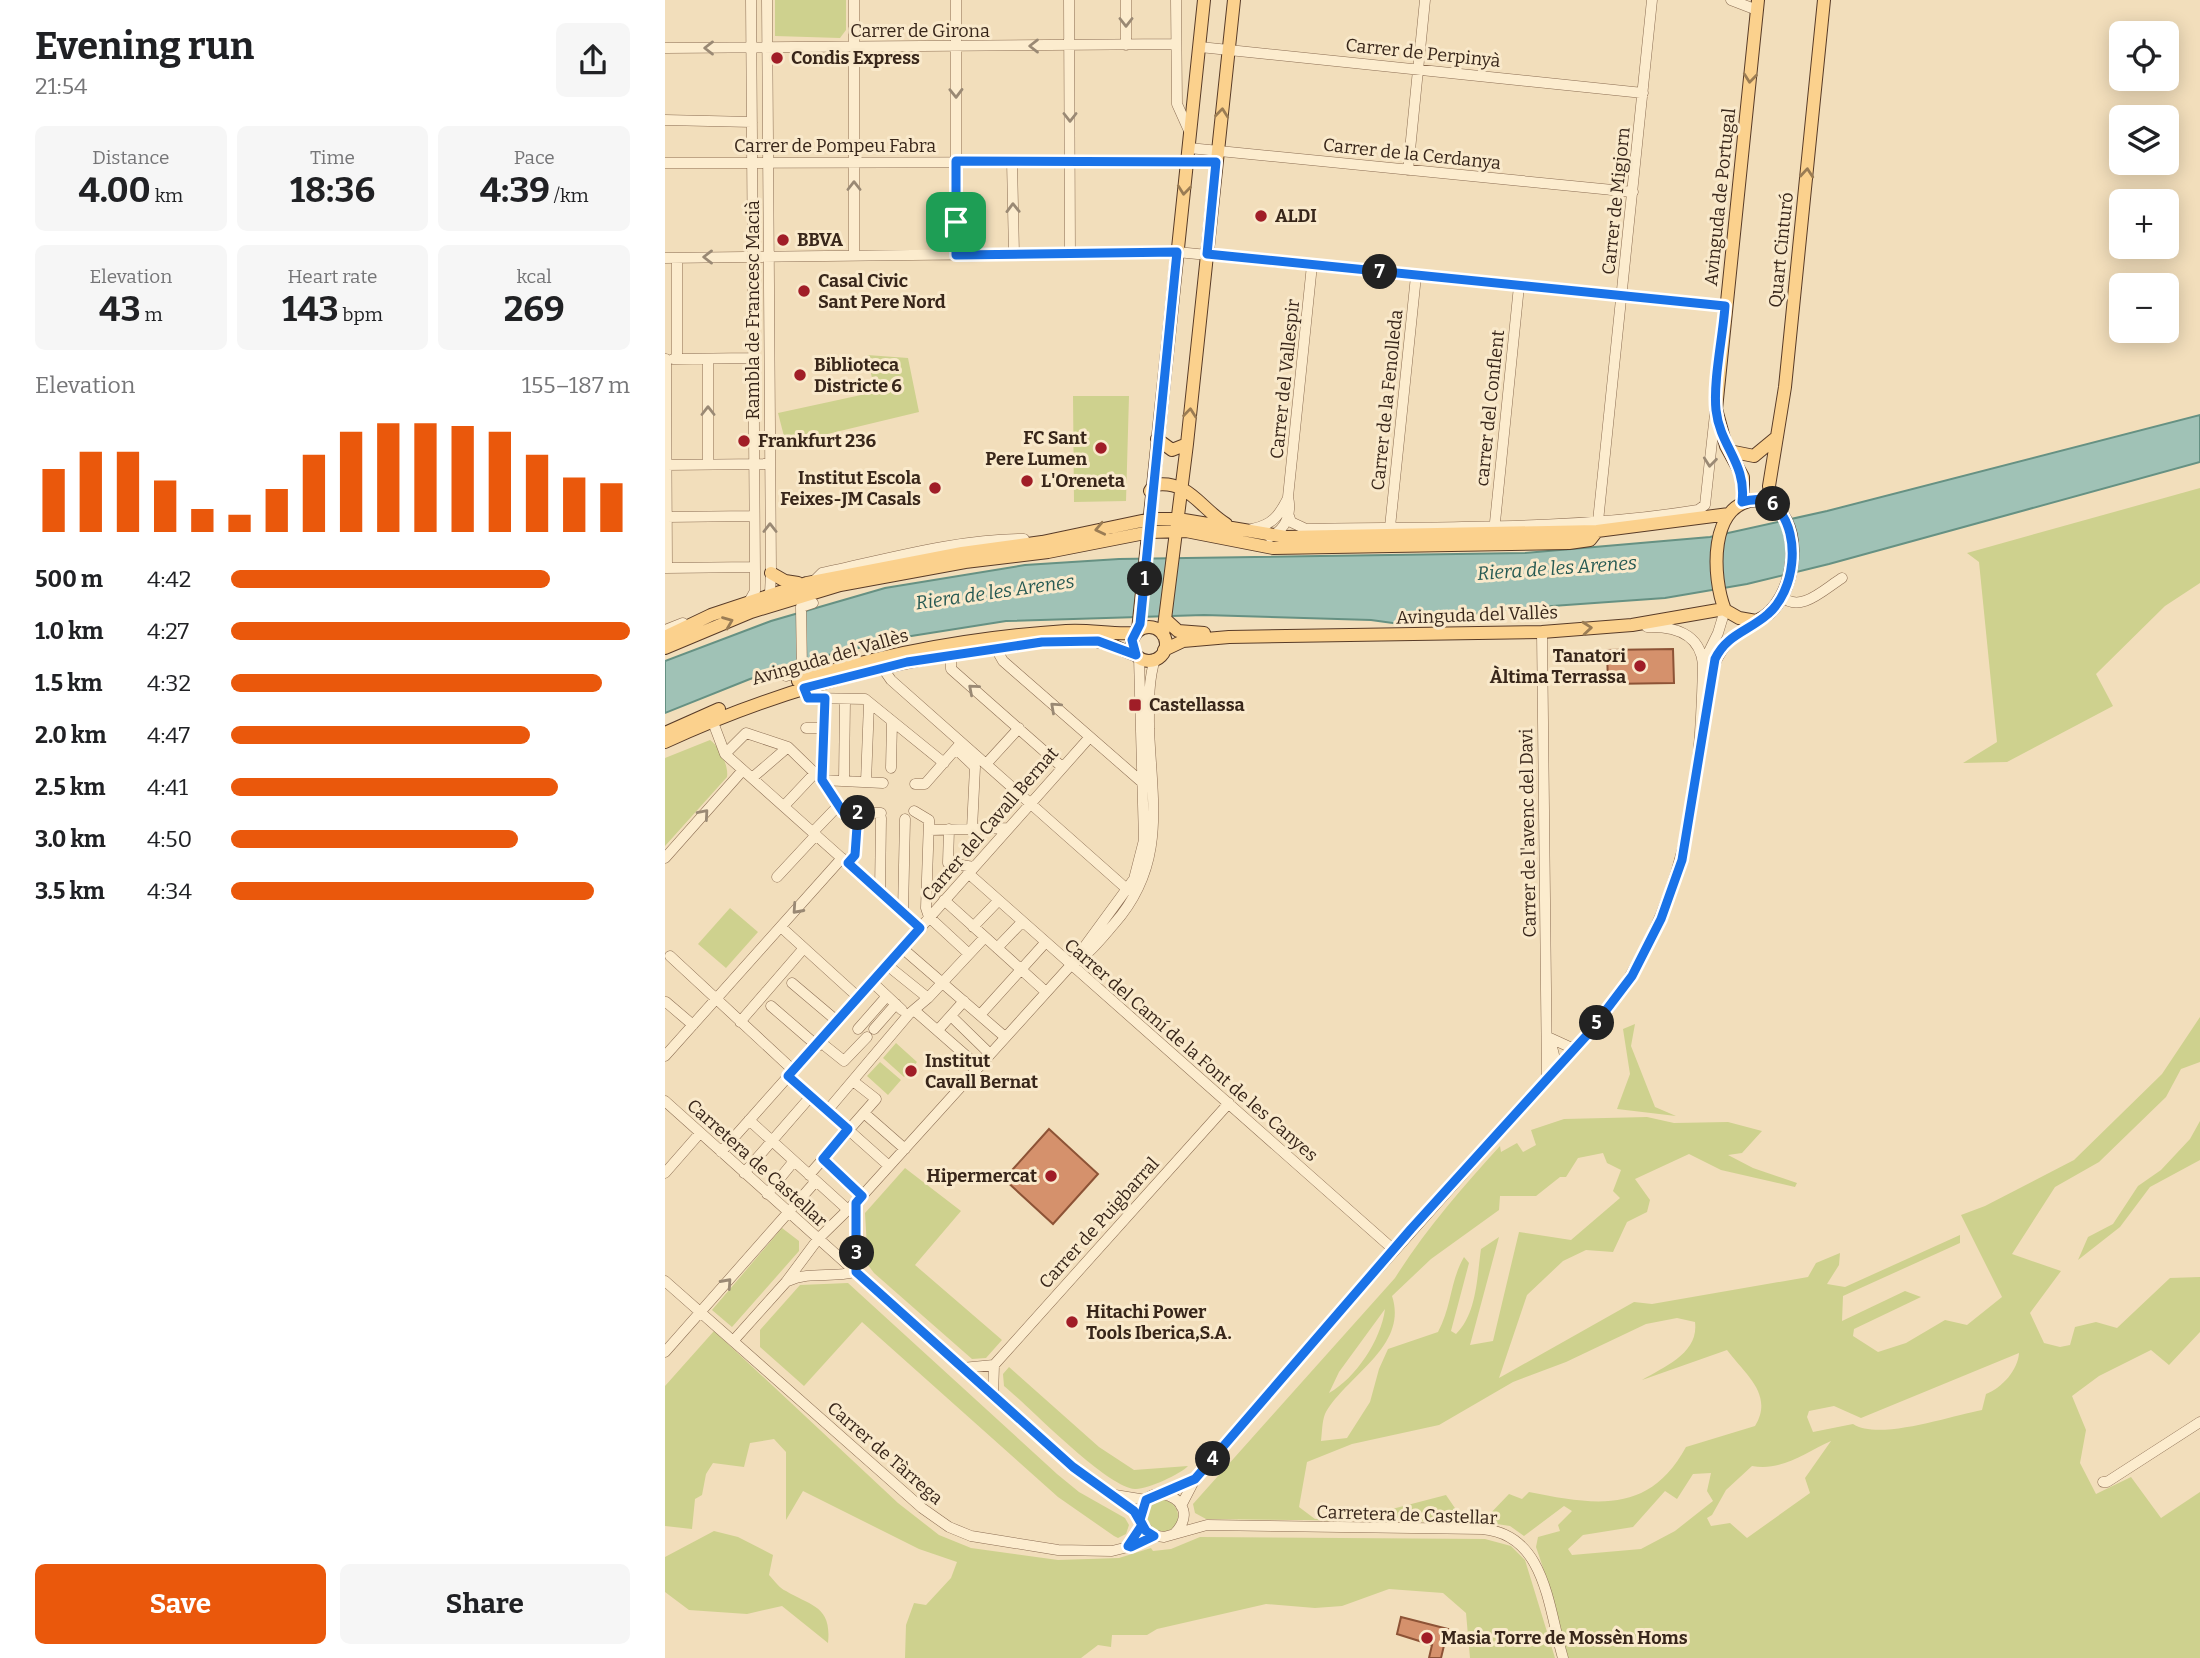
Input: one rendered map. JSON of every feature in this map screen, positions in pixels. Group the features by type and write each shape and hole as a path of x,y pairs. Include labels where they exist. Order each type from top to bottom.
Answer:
{"main road":[{"path":"1137,656 1132,646 1138,627 1148,550 1152,484 1204,0"},
{"path":"1161,645 1178,525 1186,489 1184,469 1234,0"},
{"name":"Quart Cinturó","path":"1772,503 1769,486 1777,437 1823,0"},
{"name":"Avinguda de Portugal","path":"1716,409 1753,4"},
{"path":"1716,409 1744,482 1742,502 1726,520 1715,570 1723,607 1739,618 1756,621 1772,611 1781,596 1791,565 1791,537 1785,520 1772,503 1758,500 1742,502"},
{"path":"1730,451 1754,456 1764,452 1777,437"},
{"path":"1157,439 1172,450 1187,444"},
{"path":"1152,484 1165,483 1186,489 1204,509 1236,533"},
{"path":"1124,524 1141,512 1152,484"},
{"path":"1178,525 1200,533 1272,533 1494,530 1726,520"},
{"path":"665,648 750,606 770,593 808,583 962,553 1042,542 1124,524 1178,525 1236,533 1273,548 1549,544 1590,540 1598,526"},
{"path":"665,637 711,615 870,579 1048,552 1112,539 1150,525"},
{"path":"1174,554 1183,542 1200,533"},
{"path":"1112,539 1132,542 1148,550"},
{"path":"771,573 785,581 808,583"},
{"name":"Avinguda del Vallès","path":"665,733 804,688 1001,647 1098,641 1137,656 1161,645 1229,637 1542,632 1632,625 1723,607"},
{"path":"1166,619 1178,631"},
{"name":"Avinguda del Vallès","path":"665,742 710,717 785,685 900,653 1037,633 1138,627 1150,627 1161,645"},
{"name":"Avinguda del Vallès","path":"1161,645 1178,631 1229,637"},
{"name":"Avinguda del Vallès","path":"885,670 1089,645 1098,641"}],"street":[{"name":"Rambla de Francesc Macià","path":"750,606 755,591 751,358 751,0"},
{"name":"Rambla de Francesc Macià","path":"767,0 770,593"},
{"path":"854,0 854,255"},
{"path":"955,0 956,255"},
{"path":"1069,0 1070,254"},
{"path":"1126,0 1126,45"},
{"path":"1176,0 1177,104 1189,147"},
{"path":"1408,170 1425,0"},
{"name":"Carrer de Migjorn","path":"1598,526 1652,0"},
{"path":"1731,0 1753,4"},
{"name":"Carrer de Girona","path":"665,48 1176,44"},
{"name":"Carrer de Perpinyà","path":"1199,47 1643,93"},
{"path":"665,120 752,122"},
{"name":"Carrer de la Cerdanya","path":"1189,147 1217,156 1408,170 1633,192"},
{"name":"Carrer de Pompeu Fabra","path":"665,163 1070,162 1189,147"},
{"path":"1012,162 1014,254"},
{"path":"665,258 1177,252 1725,306"},
{"path":"677,258 669,359 666,568 755,567"},
{"name":"Carrer del Vallespir","path":"1289,516 1288,497 1312,265"},
{"name":"Carrer de la Fenolleda","path":"1390,527 1416,276"},
{"name":"carrer del Conflent","path":"1494,530 1519,286"},
{"path":"669,359 751,358"},
{"path":"708,359 708,464"},
{"name":"Avinguda de Portugal","path":"1598,526 1698,510 1705,505 1716,409"},
{"path":"666,465 770,464"},
{"path":"1236,533 1267,526 1282,510 1288,497"},
{"path":"666,517 753,516"},
{"path":"1272,533 1289,516 1291,523 1305,529"},
{"path":"1272,533 1305,529 1390,527 1494,530"},
{"path":"1494,530 1500,540 1539,540 1549,544"},
{"path":"1445,545 1485,541 1494,530"},
{"path":"1781,596 1790,603 1799,604 1842,578"},
{"path":"786,676 802,671 801,607 813,603"},
{"path":"1698,757 1703,664 1718,633 1723,607"},
{"path":"665,630 711,615"},
{"path":"1141,1522 1154,1536 1174,1534 1182,1524 1182,1509 1195,1479 1394,1250 1603,1017 1632,976 1665,912 1686,841 1715,659 1727,640 1756,621"},
{"path":"1632,625 1669,627 1684,632 1696,645 1703,664"},
{"name":"Carrer de l'avenc del Davi","path":"1542,632 1547,1078"},
{"path":"1071,965 1084,958 1119,918 1147,870 1153,840 1149,693 1161,645"},
{"path":"999,654 1003,661 1143,784"},
{"path":"734,1340 786,1282 818,1239 890,1166 1071,965 1128,890 1143,853 1143,784 1137,656"},
{"path":"951,660 950,669 1061,766"},
{"path":"885,670 975,766 972,829"},
{"path":"804,688 808,698 865,699 944,763"},
{"path":"784,806 819,777 825,698"},
{"path":"844,781 845,699"},
{"path":"866,782 869,703"},
{"path":"710,717 725,754 784,806 791,817 815,834 920,928"},
{"path":"891,768 893,722"},
{"path":"806,728 824,728"},
{"path":"987,763 1019,728"},
{"path":"725,754 746,733 788,747 819,777 843,812 881,815 880,892"},
{"name":"Carrer del Cavall Bernat","path":"721,1152 1061,766 1089,738"},
{"path":"959,746 987,763 1128,890"},
{"path":"915,784 925,784 959,746"},
{"path":"752,778 788,747"},
{"path":"665,858 743,769"},
{"path":"819,777 883,783"},
{"path":"777,877 839,805"},
{"path":"914,811 929,820"},
{"path":"665,1056 781,927 845,861 855,855 858,812"},
{"path":"903,912 905,819"},
{"path":"929,820 930,830 1008,828"},
{"path":"929,820 926,908 929,917 969,954"},
{"name":"Carrer del Camí de la Font de les Canyes","path":"949,829 948,863 971,870 998,901 1394,1250"},
{"path":"944,900 1046,992"},
{"path":"973,927 998,901"},
{"path":"997,948 1022,922"},
{"path":"781,927 858,997"},
{"path":"827,1111 909,1014 943,983 985,937"},
{"path":"980,1015 1045,943"},
{"path":"740,1022 804,948"},
{"path":"902,948 1005,1037"},
{"path":"670,956 740,1022 811,1097 890,1166"},
{"path":"887,965 928,998"},
{"path":"792,982 837,1021"},
{"path":"771,1006 815,1044 824,1045 844,1061 899,1007 871,982"},
{"path":"858,1029 887,996"},
{"path":"666,1002 693,1025"},
{"path":"938,1030 964,1002"},
{"path":"915,1011 979,1068"},
{"path":"951,1016 991,1054"},
{"path":"1548,1035 1574,1049"},
{"name":"Carrer de l'avenc del Davi","path":"1548,1035 1557,1068"},
{"path":"665,1352 788,1214 823,1159 876,1099 853,1081"},
{"path":"744,1174 811,1097"},
{"name":"Carretera de Castellar","path":"665,1101 1073,1467 1134,1511 1141,1522"},
{"name":"Carrer de Puigbarral","path":"994,1365 1229,1103"},
{"path":"864,1113 905,1149"},
{"path":"749,1120 813,1178 855,1202"},
{"path":"665,1173 700,1133"},
{"path":"786,1282 810,1274 825,1278 856,1272 855,1202 823,1159"},
{"path":"767,1194 794,1161"},
{"path":"838,1220 844,1220 856,1233"},
{"path":"806,1257 806,1268 810,1274"},
{"name":"Carrer de Tàrrega","path":"665,1280 922,1508 949,1527 979,1538 1103,1552 1154,1536"},
{"path":"962,1368 994,1365 993,1395"},
{"path":"2103,1482 2107,1482 2200,1422"},
{"path":"1128,1546 1141,1522 1146,1500 1195,1479"},
{"path":"1163,1494 1176,1499 1182,1509"},
{"name":"Carretera de Castellar","path":"1113,1495 1146,1500"},
{"name":"Carretera de Castellar","path":"1182,1509 1207,1525"},
{"name":"Carretera de Castellar","path":"1174,1534 1207,1525 1482,1529 1505,1534 1523,1544 1535,1561 1563,1658"}],"green space":[{"path":"775,0 846,0 846,30 840,38 775,36"},
{"path":"867,355 908,358 919,412 786,444 778,413 875,392"},
{"name":"FC Sant Pere Lumen","path":"1073,396 1129,396 1126,501 1074,502"},
{"path":"2200,488 2200,583 2165,606 2096,674 2113,706 2007,762 1963,763 1997,742 1979,562 1967,553"},
{"path":"710,740 723,757 727,777 665,846 665,758"},
{"path":"730,908 758,932 726,968 698,944"},
{"path":"2200,1017 2200,1062 2181,1069 2166,1097 2099,1162 2055,1187 2012,1254 2061,1271 2030,1313 2044,1343 2060,1347 2070,1345 2075,1327 2096,1322 2117,1328 2170,1278 2200,1277 2200,1332 2169,1365 2151,1350 2099,1376 2072,1396 2086,1430 2080,1463 2096,1494 2131,1477 2161,1518 2200,1492 2200,1658 1567,1658 1552,1594 1536,1547 1538,1537 1560,1531 1558,1525 1572,1511 1564,1506 1524,1536 1510,1526 1484,1522 1206,1519 1195,1513 1193,1504 1395,1278 1431,1226 1500,1146 1501,1152 1517,1143 1523,1152 1536,1145 1531,1130 1564,1119 1647,1117 1674,1123 1728,1122 1762,1131 1742,1153 1728,1155 1753,1168 1797,1183 1795,1187 1721,1170 1689,1154 1635,1179 1650,1200 1647,1212 1627,1222 1613,1252 1586,1250 1563,1261 1527,1295 1499,1378 1634,1302 1652,1304 1808,1277 1816,1263 1840,1253 1839,1265 1827,1284 1845,1287 1960,1235 1960,1243 1843,1296 1842,1321 1905,1291 1921,1297 1854,1329 1853,1336 1878,1352 1906,1343 1945,1320 1967,1325 2002,1297 1961,1215 1985,1206 2074,1160 2162,1074","holes":["1603,1153 1607,1163 1621,1170 1613,1191 1620,1198 1571,1240 1519,1232 1493,1341 1470,1345 1499,1237 1481,1249 1472,1305 1463,1326 1456,1334 1451,1331 1469,1263 1464,1257 1438,1332 1388,1349 1370,1402 1347,1438 1321,1441 1325,1414 1334,1400 1372,1360 1391,1331 1395,1314 1392,1296 1431,1259 1499,1210 1500,1196 1536,1196 1560,1177 1566,1177 1578,1158","1385,1309 1383,1321 1366,1357 1349,1378 1329,1393 1339,1372","1677,1318 1695,1322 1695,1333 1692,1342 1679,1357 1642,1380 1727,1350 1749,1377 1759,1395 1760,1415 1755,1426 1686,1447 1671,1469 1655,1485 1637,1495 1618,1500 1576,1500 1529,1492 1522,1499 1509,1494 1485,1519 1459,1514 1446,1495 1369,1515 1315,1519 1299,1507 1307,1462 1352,1444 1439,1425 1513,1382 1566,1362 1646,1324","2019,1353 2016,1366 2008,1378 1986,1394 1982,1410 1897,1429 1865,1429 1853,1424 1813,1432 1807,1417 1809,1411 1834,1406 1861,1418","1831,1441 1805,1478 1810,1493 1747,1538 1730,1523 1711,1526 1707,1518 1712,1515 1726,1490 1752,1466 1773,1466 1793,1460","1711,1473 1707,1491 1713,1501 1675,1531 1641,1549 1572,1555 1568,1549 1583,1535 1633,1527 1665,1491 1677,1499 1693,1474"]},
{"path":"1635,1024 1631,1046 1655,1107 1676,1116 1617,1109 1630,1074 1623,1029"},
{"path":"896,1043 917,1062 904,1077 883,1058"},
{"path":"880,1062 901,1080 888,1095 867,1076"},
{"path":"2200,1121 2200,1160 2150,1187 2120,1227 2078,1260 2088,1237 2113,1224 2138,1186 2161,1170 2190,1139"},
{"path":"905,1168 961,1211 915,1265 1002,1340 986,1358 972,1359 868,1265 865,1213"},
{"path":"782,1228 799,1241 799,1251 732,1327 712,1310"},
{"path":"848,1283 1057,1474 1079,1492 1125,1518 1129,1525 1126,1534 1118,1538 1114,1536 1058,1497 862,1322 804,1386 760,1347 760,1330 800,1285"},
{"path":"714,1331 898,1503 939,1535 971,1548 1058,1560 1119,1558 1151,1548 1153,1551 1171,1549 1200,1537 1485,1539 1511,1546 1525,1560 1555,1658 1470,1658 1466,1613 1443,1593 1389,1589 1342,1606 1315,1608 1266,1604 1157,1629 1147,1635 1112,1635 1111,1647 1098,1645 1081,1658 905,1658 906,1625 914,1603 926,1605 951,1578 957,1562 919,1549 803,1491 786,1520 786,1452 774,1439 750,1443 744,1467 713,1463 706,1474 702,1495 695,1499 692,1529 665,1526 665,1386"},
{"path":"1009,1367 1099,1447 1134,1470 1188,1466 1147,1487 1135,1489 1122,1485 1068,1445 1004,1386 1003,1374"},
{"path":"1162,1500 1174,1504 1178,1516 1174,1528 1162,1532 1150,1528 1146,1516 1150,1504"},
{"path":"714,1531 738,1537 773,1555 769,1575 783,1590 811,1604 823,1614 827,1621 828,1643 782,1606 747,1614 689,1610 665,1592 665,1557"}],"water":[{"name":"Riera de les Arenes","path":"2200,415 2200,462 1747,584 1665,598 1510,609 1400,624 1371,620 1204,615 1006,621 905,637 820,657 750,679 665,713 665,661 771,621 885,588 1025,565 1119,559 1525,553 1710,537 1827,511"}],"building":[{"name":"Tanatori Àltima Terrassa","path":"1673,649 1674,683 1608,684 1607,650"},
{"name":"Hipermercat","path":"1049,1129 1098,1174 1053,1224 1004,1179"},
{"name":"Masia Torre de Mossèn Homs","path":"1401,1617 1448,1629 1441,1658 1429,1658 1432,1645 1397,1634"}],"place":[{"name":"Condis Express","path":"777,58"},
{"name":"ALDI","path":"1261,216"},
{"name":"BBVA","path":"783,240"},
{"name":"Casal Civic Sant Pere Nord","path":"804,291"},
{"name":"Biblioteca Districte 6","path":"800,375"},
{"name":"Frankfurt 236","path":"744,441"},
{"name":"FC Sant Pere Lumen","path":"1101,448"},
{"name":"L'Oreneta","path":"1027,481"},
{"name":"Institut Escola Feixes-JM Casals","path":"935,488"},
{"name":"Tanatori Àltima Terrassa","path":"1640,666"},
{"name":"Castellassa","path":"1135,705"},
{"name":"Institut Cavall Bernat","path":"911,1071"},
{"name":"Hipermercat","path":"1051,1176"},
{"name":"Hitachi Power Tools Iberica,S.A.","path":"1072,1322"},
{"name":"Masia Torre de Mossèn Homs","path":"1427,1638"}],"route":[{"path":"956,161 1216,162 1207,254 1725,306 1716,409 1726,446 1743,477 1742,502 1758,500 1772,503 1783,516 1791,537 1790,572 1776,605 1767,615 1727,640 1715,659 1682,860 1661,919 1632,976 1603,1017 1477,1154 1195,1479 1146,1500 1140,1511 1140,1520 1146,1531 1154,1536 1131,1547 1128,1546 1142,1525 1134,1511 1089,1480 1031,1431 856,1272 856,1203 862,1196 823,1159 848,1129 788,1076 920,928 848,863 855,855 858,812 843,812 822,780 825,698 808,698 804,688 861,671 907,662 1042,642 1098,641 1136,655 1132,640 1140,624 1177,252 956,255 956,222 956,161"}]}
